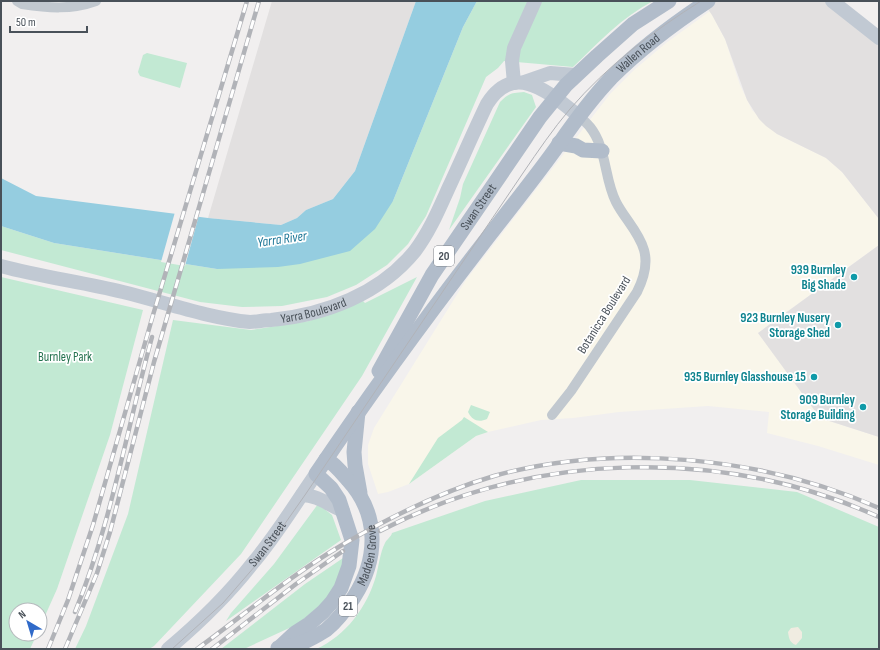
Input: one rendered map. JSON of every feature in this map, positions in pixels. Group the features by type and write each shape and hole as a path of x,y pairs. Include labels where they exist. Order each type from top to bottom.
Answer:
{"main road":[{"path":"535,1 514,48 512,61 519,83 529,83 539,87 579,116"},
{"name":"Wallen Road","path":"555,99 576,75 633,24 669,1"},
{"name":"Wallen Road","path":"579,116 611,79 639,52 668,28 708,1"},
{"path":"832,1 879,38"},
{"name":"Yarra Boulevard","path":"1,266 123,292 206,314 252,322 290,318 316,313 336,306 375,286 403,264 414,252 431,227 492,96 503,86 519,83 550,73 576,75"},
{"name":"Swan Street","path":"354,418 432,274 514,154 555,99"},
{"name":"Swan Street","path":"168,649 216,605 254,563 354,418 451,285 579,116"},
{"path":"559,143 576,146 583,150 602,151"},
{"path":"354,418 354,465 360,494"},
{"name":"Madden Grove","path":"278,648 298,644 326,629 338,618 359,589 370,561 372,543 370,516 360,494 341,472 326,459"},
{"name":"Madden Grove","path":"278,648 295,633 309,624 332,602 341,588 349,566 352,540 343,511 339,500 330,488 316,474"},
{"path":"302,495 318,498 343,511"}],"street":[{"path":"17,1 22,4 55,8 84,5 96,1"},
{"name":"Botanicca Boulevard","path":"552,415 571,391 636,292 641,282 644,270 645,251 639,238 611,193 602,151 597,138 590,127 579,116"}],"shaded area":[{"path":"272,1 416,1 355,171 333,199 306,210 297,218 281,225 208,218"},
{"path":"837,1 879,37 879,219 842,172 826,158 777,134 759,119 747,100 725,39 703,2"},
{"path":"710,11 725,39 740,85 752,110 777,134 826,158 842,172 879,219 879,245 758,333 826,420 879,437 879,465 818,446 767,433 769,412 708,406 619,412 573,418 541,420 488,432 476,436 409,484 378,494 368,464 368,445 374,428 466,280 610,94 634,70 666,43"},
{"path":"879,245 879,437 820,418 758,333"}],"green space":[{"path":"477,1 653,1 642,7 621,23 573,67 504,61 498,68 486,77 426,216 408,244 387,265 356,285 327,297 282,306 242,307 200,302 1,250 1,226 54,243 217,269 393,201 463,27"},
{"path":"147,53 187,63 180,88 140,76 138,72 143,55"},
{"path":"524,92 532,95 536,107 449,230 460,198 463,184 500,102 511,94"},
{"name":"Burnley Park","path":"1,277 143,310 110,435 57,589 48,609 48,602 8,602 8,642 33,642 30,649 1,649"},
{"path":"417,277 362,376 241,554 154,646 149,649 75,649 86,626 128,514 173,320 251,330 309,321 363,301 365,303"},
{"path":"471,405 490,412 487,419 478,421 471,417 468,412"},
{"path":"464,417 488,432 476,436 409,484 438,438"},
{"path":"581,480 690,480 797,492 879,527 879,649 316,649 337,636 346,628 361,609 372,588 383,547 392,533 485,501"},
{"path":"318,504 332,515 341,540 226,621 231,613 274,564"},
{"path":"346,556 333,594 298,624 244,649 221,649 305,584"}],"sand":[{"path":"798,627 802,632 802,638 796,645 790,640 788,632 791,628"}],"water":[{"name":"Yarra River","path":"416,1 477,1 463,27 393,201 375,229 350,251 300,264 278,267 217,269 54,243 1,226 1,178 36,196 208,218 281,225 297,218 306,210 333,199 355,171"}],"pier":[{"path":"175,212 199,215 185,266 161,262"}],"tram line":[{"path":"172,649 223,603 256,565 546,140 570,109 599,78 631,50 665,24 701,1"}],"railway":[{"path":"48,649 68,600 93,525 153,315 247,1"},
{"path":"65,649 97,573 110,532 154,362 259,1"},
{"path":"75,612 88,579 109,511 152,337"},
{"path":"197,649 305,569 342,545 378,525 435,497 474,482 541,466 589,459 639,458 689,460 739,466 787,477 834,491 879,508"},
{"path":"380,531 439,505 500,485 564,473 628,467 692,469 756,478 819,494 879,517"},
{"path":"212,649 296,584 343,551"}],"place":[{"name":"939 Burnley Big Shade","path":"854,277"},
{"name":"923 Burnley Nusery Storage Shed","path":"838,325"},
{"name":"935 Burnley Glasshouse 15","path":"814,377"},
{"name":"909 Burnley Storage Building","path":"863,407"}]}
